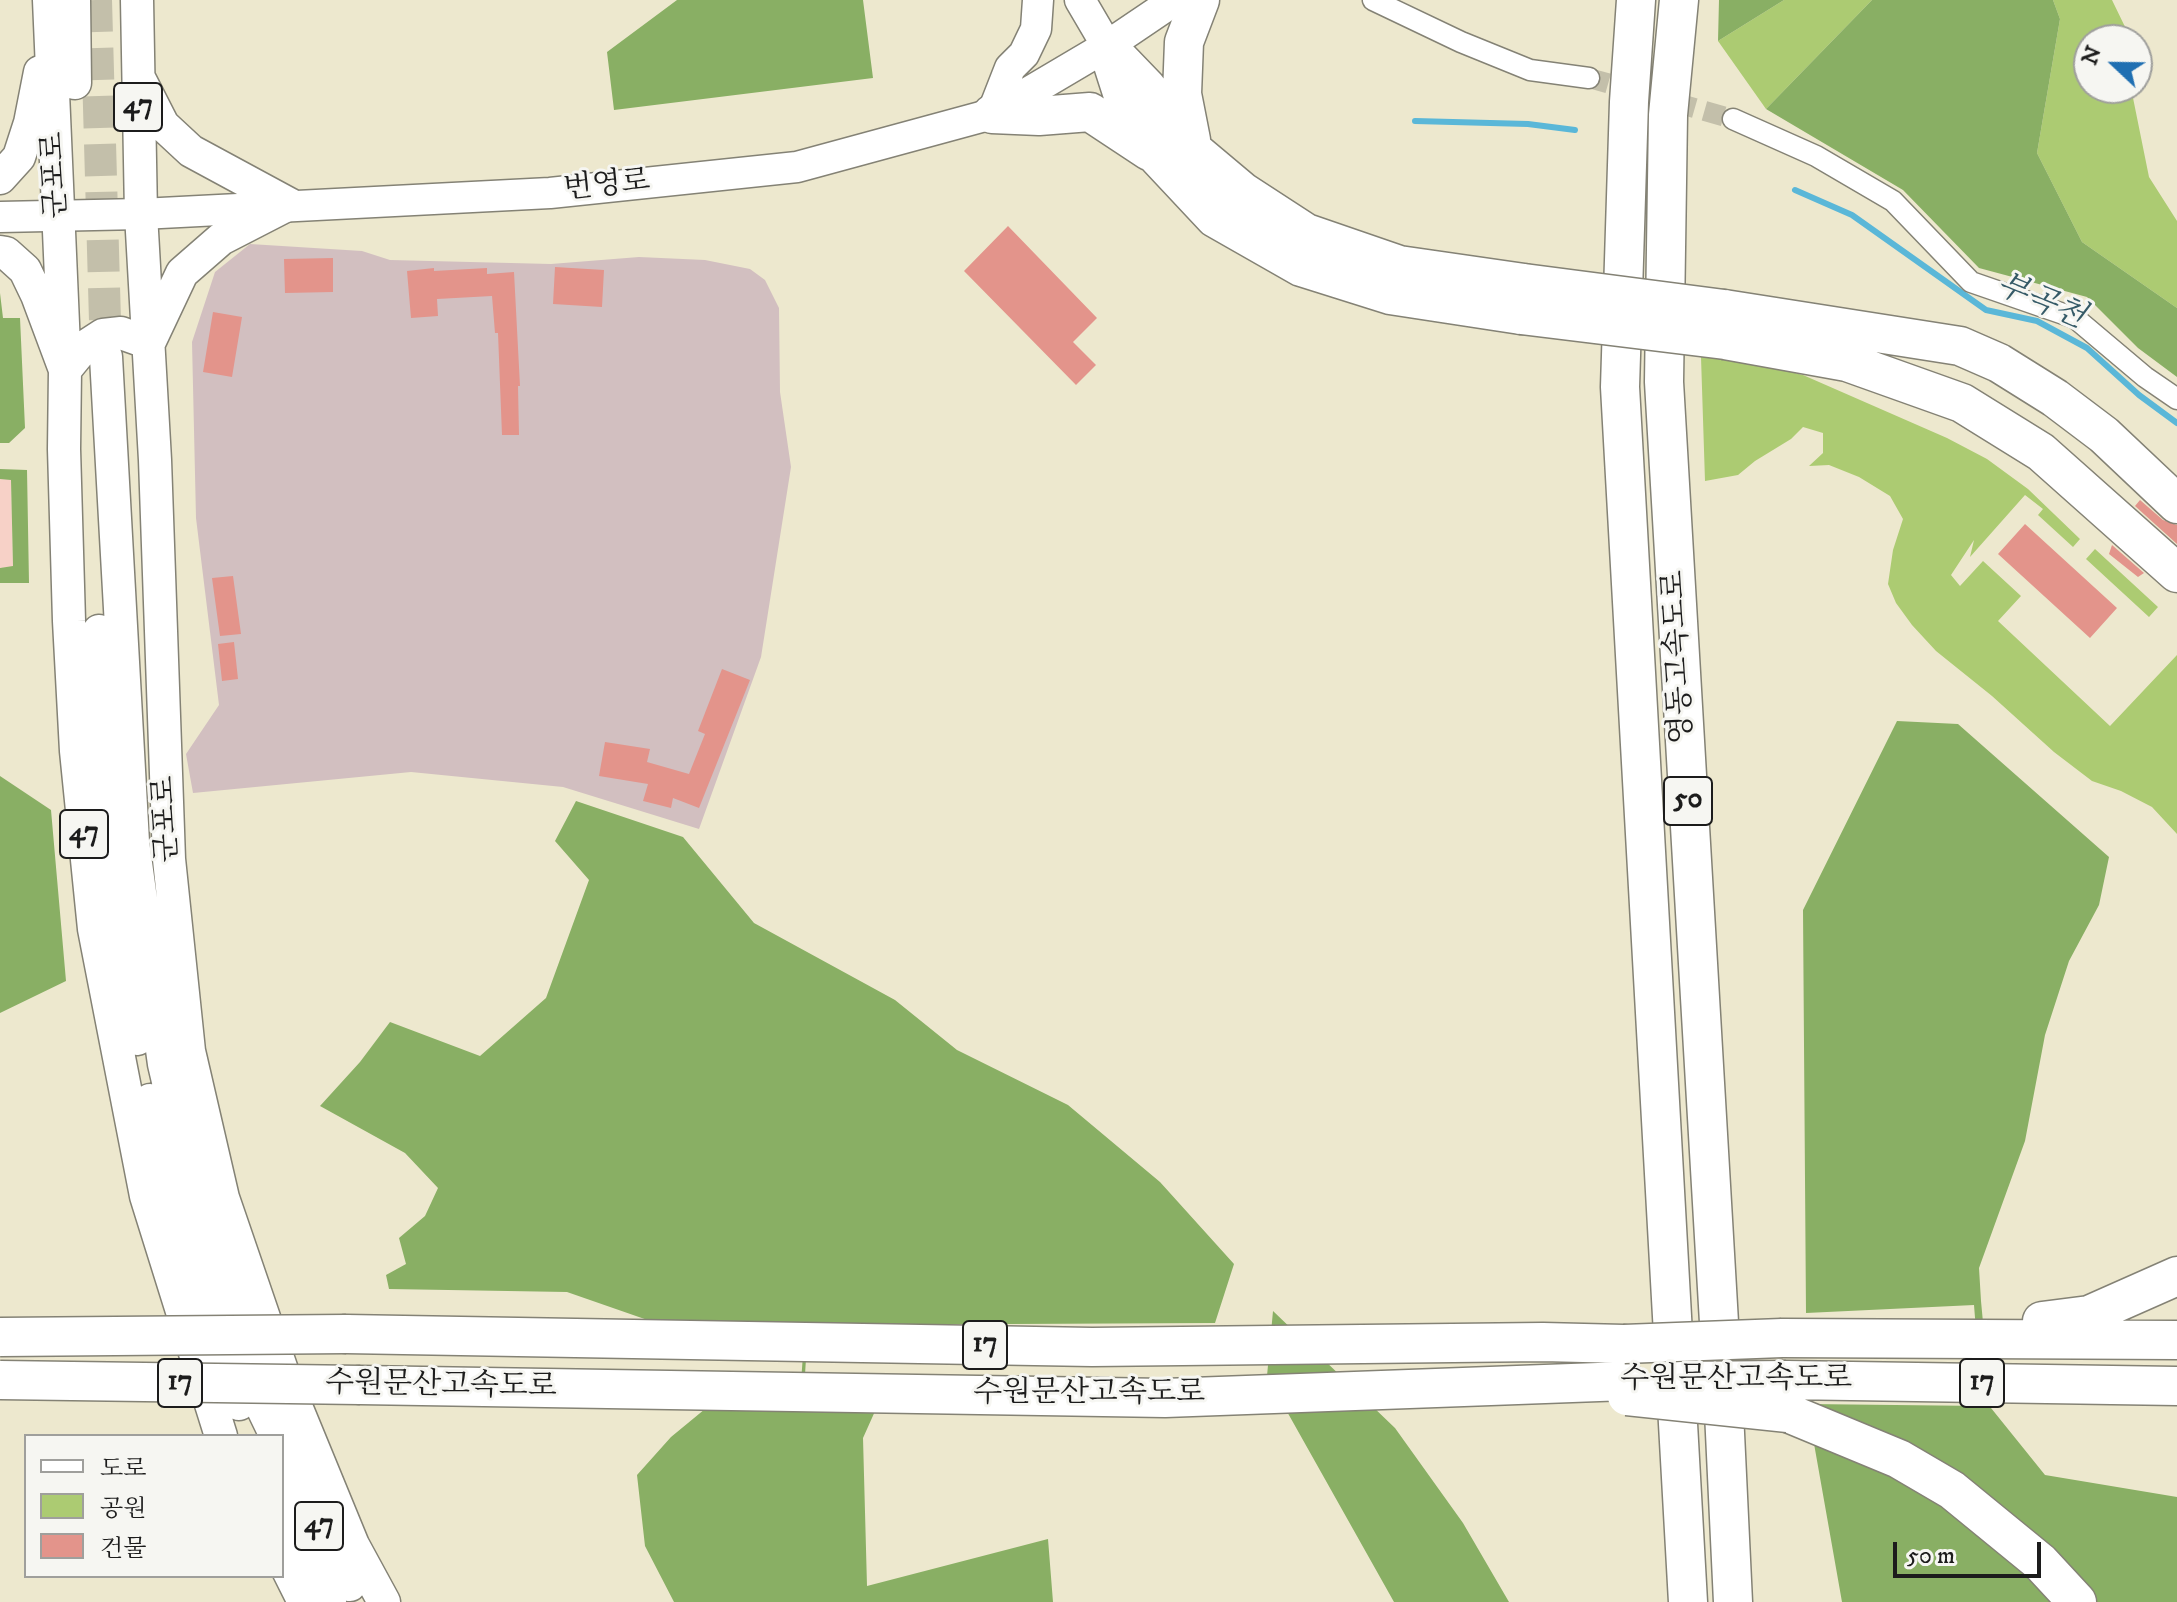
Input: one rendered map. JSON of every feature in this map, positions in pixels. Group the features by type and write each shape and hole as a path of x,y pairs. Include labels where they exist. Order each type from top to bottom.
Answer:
{"highway":[{"path":"1193,150 1182,94 1184,42 1200,0"},
{"name":"영동고속도로","path":"1636,0 1629,102 1620,387 1688,1602"},
{"name":"영동고속도로","path":"1679,0 1668,115 1664,382 1733,1602"},
{"path":"1107,46 1123,96 1156,155"},
{"path":"1107,46 1147,88 1193,150 1243,192 1306,233 1399,265 1523,299"},
{"path":"992,114 1039,116 1090,112 1156,155 1215,218 1301,267 1390,295 1523,299 1725,324 1960,346 1999,363 2055,398 2104,435 2177,504"},
{"path":"1725,324 1847,362 1962,403 2041,452 2177,573"},
{"path":"1917,1339 2089,1315 2177,1276"},
{"name":"수원문산고속도로","path":"0,1337 346,1334 1092,1347 1543,1342 1624,1344 1782,1338 2177,1340"},
{"name":"수원문산고속도로","path":"0,1380 1165,1398 1519,1383 1787,1396 2177,1386"},
{"path":"1723,1391 1752,1602"},
{"path":"1787,1396 1952,1490 2040,1562 2077,1602"}],"main road":[{"name":"47","path":"74,0 75,83"},
{"name":"군포로","path":"137,0 141,214 169,859 189,1051 223,1198 286,1382 353,1545 384,1602"},
{"name":"군포로","path":"49,15 60,216 86,362 133,842 164,1064 199,1214 262,1407 275,1434"},
{"path":"0,178 19,157 30,123 49,15"},
{"path":"137,74 163,125 191,151 289,204"},
{"path":"86,362 83,348 103,335 121,333 149,343 182,273 221,239 289,204"},
{"path":"0,252 6,253 25,270 37,295 86,362"},
{"name":"군포로","path":"86,362 64,449 76,751 94,929 146,1196 220,1434"},
{"name":"군포로","path":"86,362 111,871 134,1028 165,1169 207,1316 251,1434"},
{"name":"47","path":"284,1453 358,1602"},
{"name":"47","path":"284,1508 330,1602"},
{"name":"47","path":"284,1562 304,1602"}],"street":[{"path":"992,114 1010,68 1024,54 1036,29 1038,0"},
{"path":"1080,0 1107,46"},
{"name":"번영로","path":"0,217 141,214 550,193 797,167 992,114 1107,46 1175,0"},
{"path":"1373,0 1461,42 1530,70 1589,78"},
{"path":"1733,119 1816,156 1893,201 1971,282 2075,318 2145,377 2177,399"}],"shaded area":[{"path":"250,244 362,251 390,260 551,264 639,257 705,260 750,269 765,280 779,308 780,392 791,467 761,657 699,829 563,787 411,772 193,793 186,754 219,705 196,518 192,342 215,272"},
{"path":"0,479 11,479 13,567 0,568"}],"green space":[{"path":"677,0 863,0 873,78 614,110 607,52"},
{"path":"1719,0 1784,0 1718,41"},
{"path":"1784,0 1872,0 1766,109 1718,41"},
{"path":"1872,0 2053,0 2060,19 2037,153 2082,242 2177,308 2177,377 2138,348 2087,297 1979,268 1903,190 1766,109"},
{"path":"2053,0 2112,0 2124,24 2073,24 2073,104 2134,104 2149,177 2177,221 2177,308 2082,242 2037,153 2060,19"},
{"path":"0,293 3,318 20,318 25,428 9,443 0,443"},
{"path":"1701,357 1737,359 1803,375 1947,438 1987,459 2028,489 2080,539 2073,547 2038,515 2043,509 2025,495 1970,557 1974,540 1951,575 1960,586 1983,561 2021,596 1998,621 2110,726 2177,655 2177,834 2152,807 2092,781 2054,752 1936,651 1912,625 1896,603 1888,584 1893,550 1903,519 1890,496 1859,477 1829,465 1809,466 1823,453 1823,433 1803,427 1791,439 1738,475 1705,481"},
{"path":"0,469 27,470 29,583 0,583 0,568 13,566 11,480 0,479"},
{"path":"2095,549 2158,607 2149,617 2086,559"},
{"path":"1897,721 1958,724 2109,857 2099,905 2069,961 2045,1035 2025,1141 1979,1268 1981,1301 1991,1408 2045,1475 2177,1497 2177,1602 1842,1602 1807,1404 1982,1406 1974,1305 1806,1313 1803,910"},
{"path":"0,776 51,810 66,981 0,1013"},
{"path":"576,801 683,837 754,923 895,1000 957,1050 1068,1105 1160,1182 1234,1264 1215,1323 808,1325 803,1408 876,1409 863,1438 867,1586 1048,1539 1053,1602 674,1602 645,1546 637,1475 671,1437 705,1409 799,1410 805,1327 659,1324 567,1292 389,1289 386,1275 406,1264 399,1238 425,1216 438,1188 405,1153 320,1106 360,1062 390,1022 480,1056 546,998 589,880 555,841"},
{"path":"1273,1311 1395,1428 1463,1523 1509,1602 1394,1602 1267,1376"}],"building":[{"path":"1008,226 1097,318 1073,342 1096,365 1076,385 964,271"},
{"path":"333,258 333,292 285,293 284,259"},
{"path":"555,267 604,270 602,307 553,304"},
{"path":"434,268 434,271 487,268 487,274 514,272 520,386 519,435 502,435 498,333 495,333 492,296 437,299 438,316 411,318 407,271"},
{"path":"213,312 242,317 232,377 203,372"},
{"path":"2140,500 2163,520 2177,525 2177,544 2135,506"},
{"path":"2025,524 2117,608 2090,638 1998,554"},
{"path":"2112,545 2144,573 2138,577 2109,554"},
{"path":"233,576 241,634 220,636 212,578"},
{"path":"234,642 238,679 222,681 218,644"},
{"path":"722,669 750,680 699,808 673,798 671,808 643,801 648,784 599,776 605,742 650,749 647,762 689,774 705,734 698,731"}],"waterway":[{"name":"부곡천","path":"1415,121 1528,124 1575,130"},
{"name":"부곡천","path":"1795,190 1852,215 1986,310 2037,321 2087,348 2139,395 2177,423"}],"tunnel":[{"path":"96,0 106,357"},
{"path":"1589,78 1733,119"}]}
